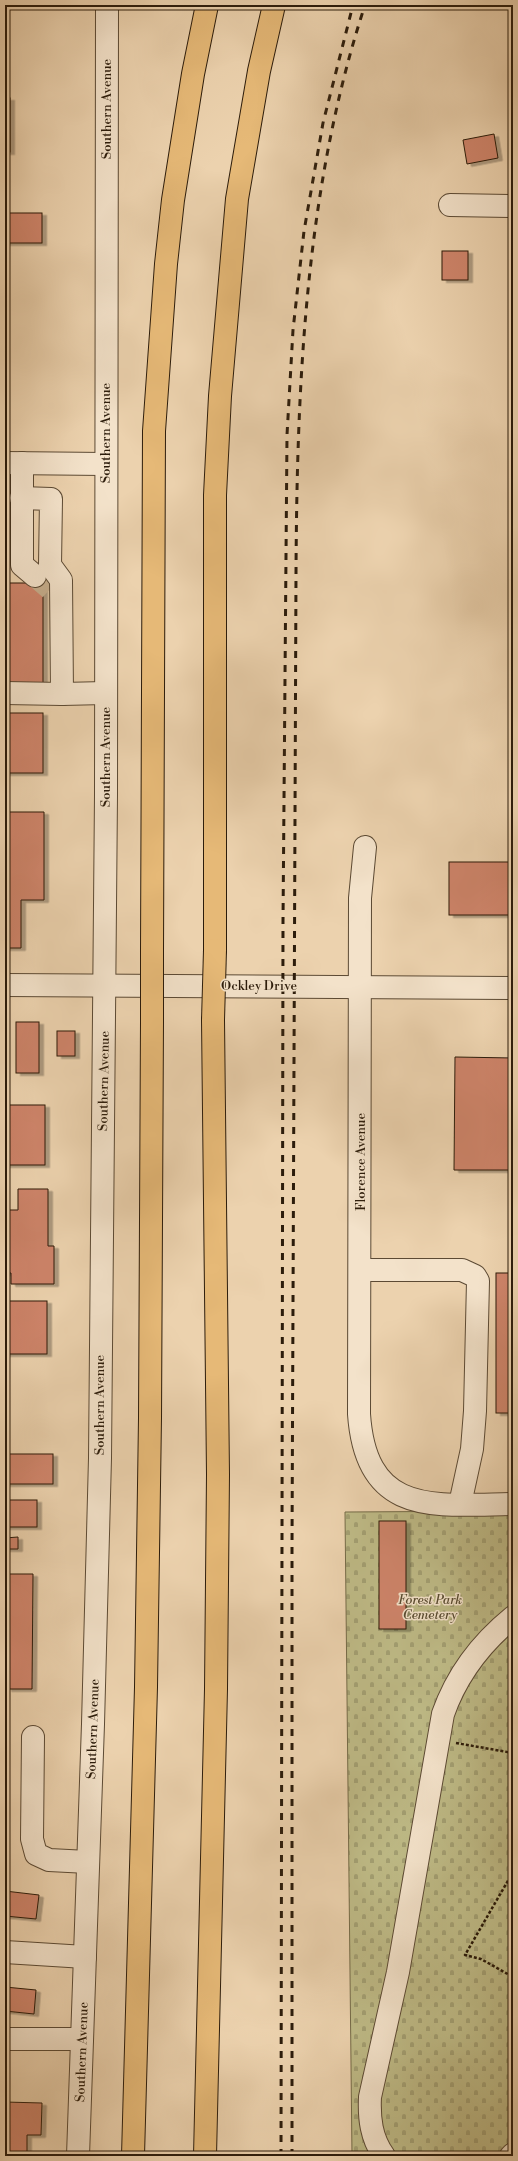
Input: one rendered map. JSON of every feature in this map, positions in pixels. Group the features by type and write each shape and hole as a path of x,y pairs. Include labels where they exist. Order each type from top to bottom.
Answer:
{"highway":[{"path":"133,2156 146,1680 150,1418 154,431 166,264 173,200 193,74 207,5"},
{"path":"205,2156 216,1696 218,1482 213,1020 215,950 215,496 220,396 238,199 259,71 274,5"}],"street":[{"name":"Southern Avenue","path":"78,2156 99,1481 105,986 107,5"},
{"path":"450,205 513,206"},
{"path":"62,694 44,579 21,498 14,463 106,464"},
{"path":"21,498 51,499 44,579"},
{"path":"5,693 105,693"},
{"name":"Florence Avenue","path":"365,847 361,892 360,1270 360,1429 365,1454 376,1474 394,1491 410,1499 429,1504 513,1504"},
{"name":"Ockley Drive","path":"5,986 513,988"},
{"path":"360,1270 462,1270 470,1272 478,1281 474,1426 472,1449 460,1504"},
{"path":"384,2156 373,2135 369,2112 370,2097 398,1972 438,1740 448,1700 472,1658 483,1644 513,1617"},
{"path":"33,1737 32,1839 36,1854 49,1860 88,1862"},
{"path":"5,1952 85,1957"},
{"path":"5,2039 82,2039"}],"path":[{"path":"438,1740 513,1753"},
{"path":"513,1872 465,1955 481,1959 513,1976"}],"green space":[{"name":"Forest Park Cemetery","path":"513,1511 513,2156 352,2156 345,1512"}],"building":[{"path":"5,98 10,98 10,152 5,152"},
{"path":"494,134 498,158 467,164 463,140"},
{"path":"5,213 42,213 42,243 5,243"},
{"path":"442,251 468,251 468,280 442,280"},
{"path":"5,583 43,583 43,685 5,685"},
{"path":"5,713 43,713 43,773 5,773"},
{"path":"5,812 44,812 44,900 21,900 21,948 5,948"},
{"path":"449,862 513,862 513,915 449,915"},
{"path":"16,1022 39,1022 39,1073 16,1073"},
{"path":"57,1031 75,1031 75,1056 57,1056"},
{"path":"455,1057 513,1058 513,1170 454,1170"},
{"path":"5,1105 45,1105 45,1165 5,1165"},
{"path":"18,1189 48,1189 48,1246 54,1246 54,1284 11,1284 11,1273 5,1273 5,1210 18,1210"},
{"path":"496,1273 513,1273 513,1413 496,1413"},
{"path":"5,1301 47,1301 47,1354 5,1354"},
{"path":"5,1454 53,1454 53,1484 5,1484"},
{"path":"5,1500 37,1500 37,1527 5,1527"},
{"path":"379,1521 406,1521 406,1629 379,1629"},
{"path":"18,1537 18,1549 5,1549 5,1538"},
{"path":"9,1574 33,1574 32,1689 7,1689"},
{"path":"5,1891 39,1895 36,1919 5,1916"},
{"path":"5,1987 36,1990 34,2014 5,2011"},
{"path":"5,2102 42,2103 41,2135 27,2135 27,2156 5,2156"}],"tunnel":[{"path":"35,576 50,589"}],"railway":[{"path":"281,2156 283,922 287,435 293,330 304,231 323,123 353,5"},
{"path":"292,2156 292,1547 296,573 299,430 302,358 308,286 317,215 329,144 345,74 365,5"}]}
